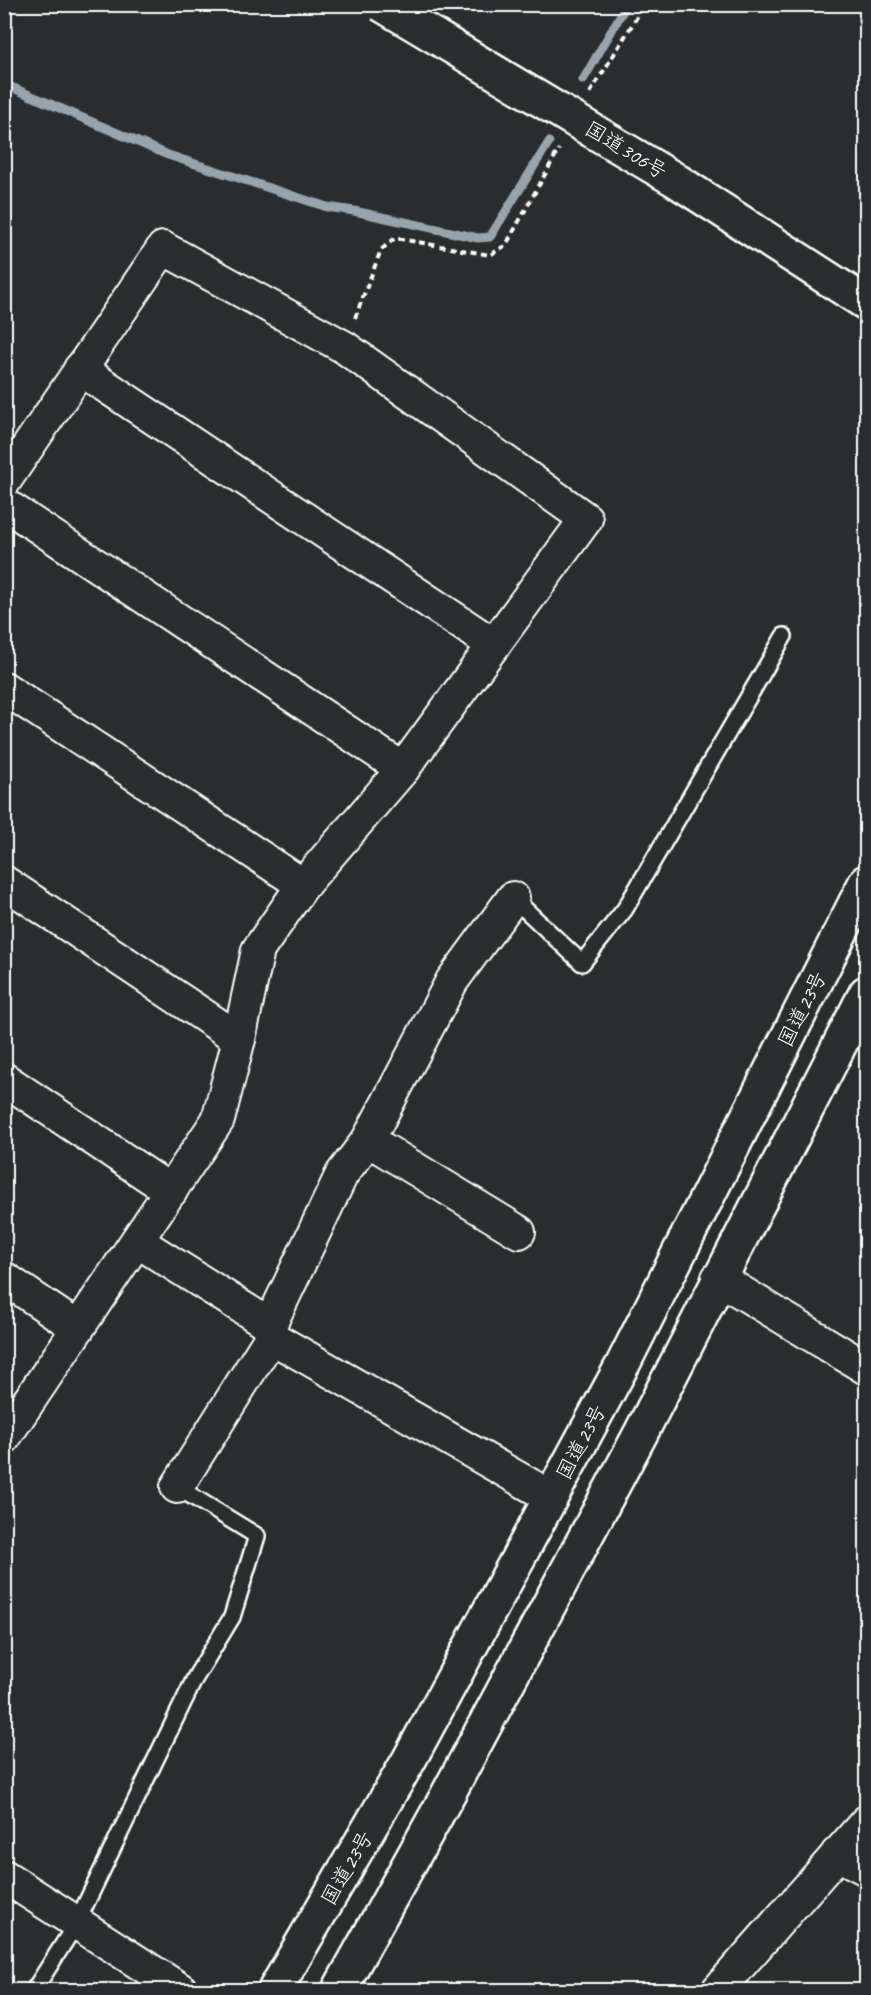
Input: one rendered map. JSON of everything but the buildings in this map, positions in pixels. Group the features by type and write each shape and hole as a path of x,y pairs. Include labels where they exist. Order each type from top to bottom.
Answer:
{"highway":[{"name":"国道306号","path":"381,4 674,179 867,303"},
{"name":"国道23号","path":"275,1990 409,1760 623,1364 867,882"},
{"path":"339,1990 447,1796 625,1462 867,993"}],"street":[{"path":"4,482 163,248 344,347 586,519 403,769 303,885 258,950 239,1039 218,1120 4,1438"},
{"path":"80,369 494,645"},
{"path":"4,504 403,769"},
{"path":"4,688 303,885"},
{"path":"4,882 239,1039"},
{"path":"177,1487 270,1331 342,1174 368,1140 452,981 513,898"},
{"path":"4,1079 171,1191"},
{"path":"368,1140 519,1232"},
{"path":"137,1241 270,1331 551,1497"},
{"path":"4,1278 78,1328"},
{"path":"718,1278 867,1368"},
{"path":"718,1990 867,1822"},
{"path":"837,1854 867,1869"},
{"path":"4,1876 181,1990"}],"lane":[{"path":"513,898 582,963 625,909 784,636"},
{"path":"34,1990 76,1923 195,1678 232,1617 257,1536 177,1487"}],"path":[{"path":"344,347 381,250 395,238 490,255 506,245 581,124 645,4"}],"waterway":[{"path":"583,80 627,4"},
{"path":"4,84 168,155 327,207 478,238 490,237 549,142"}]}
